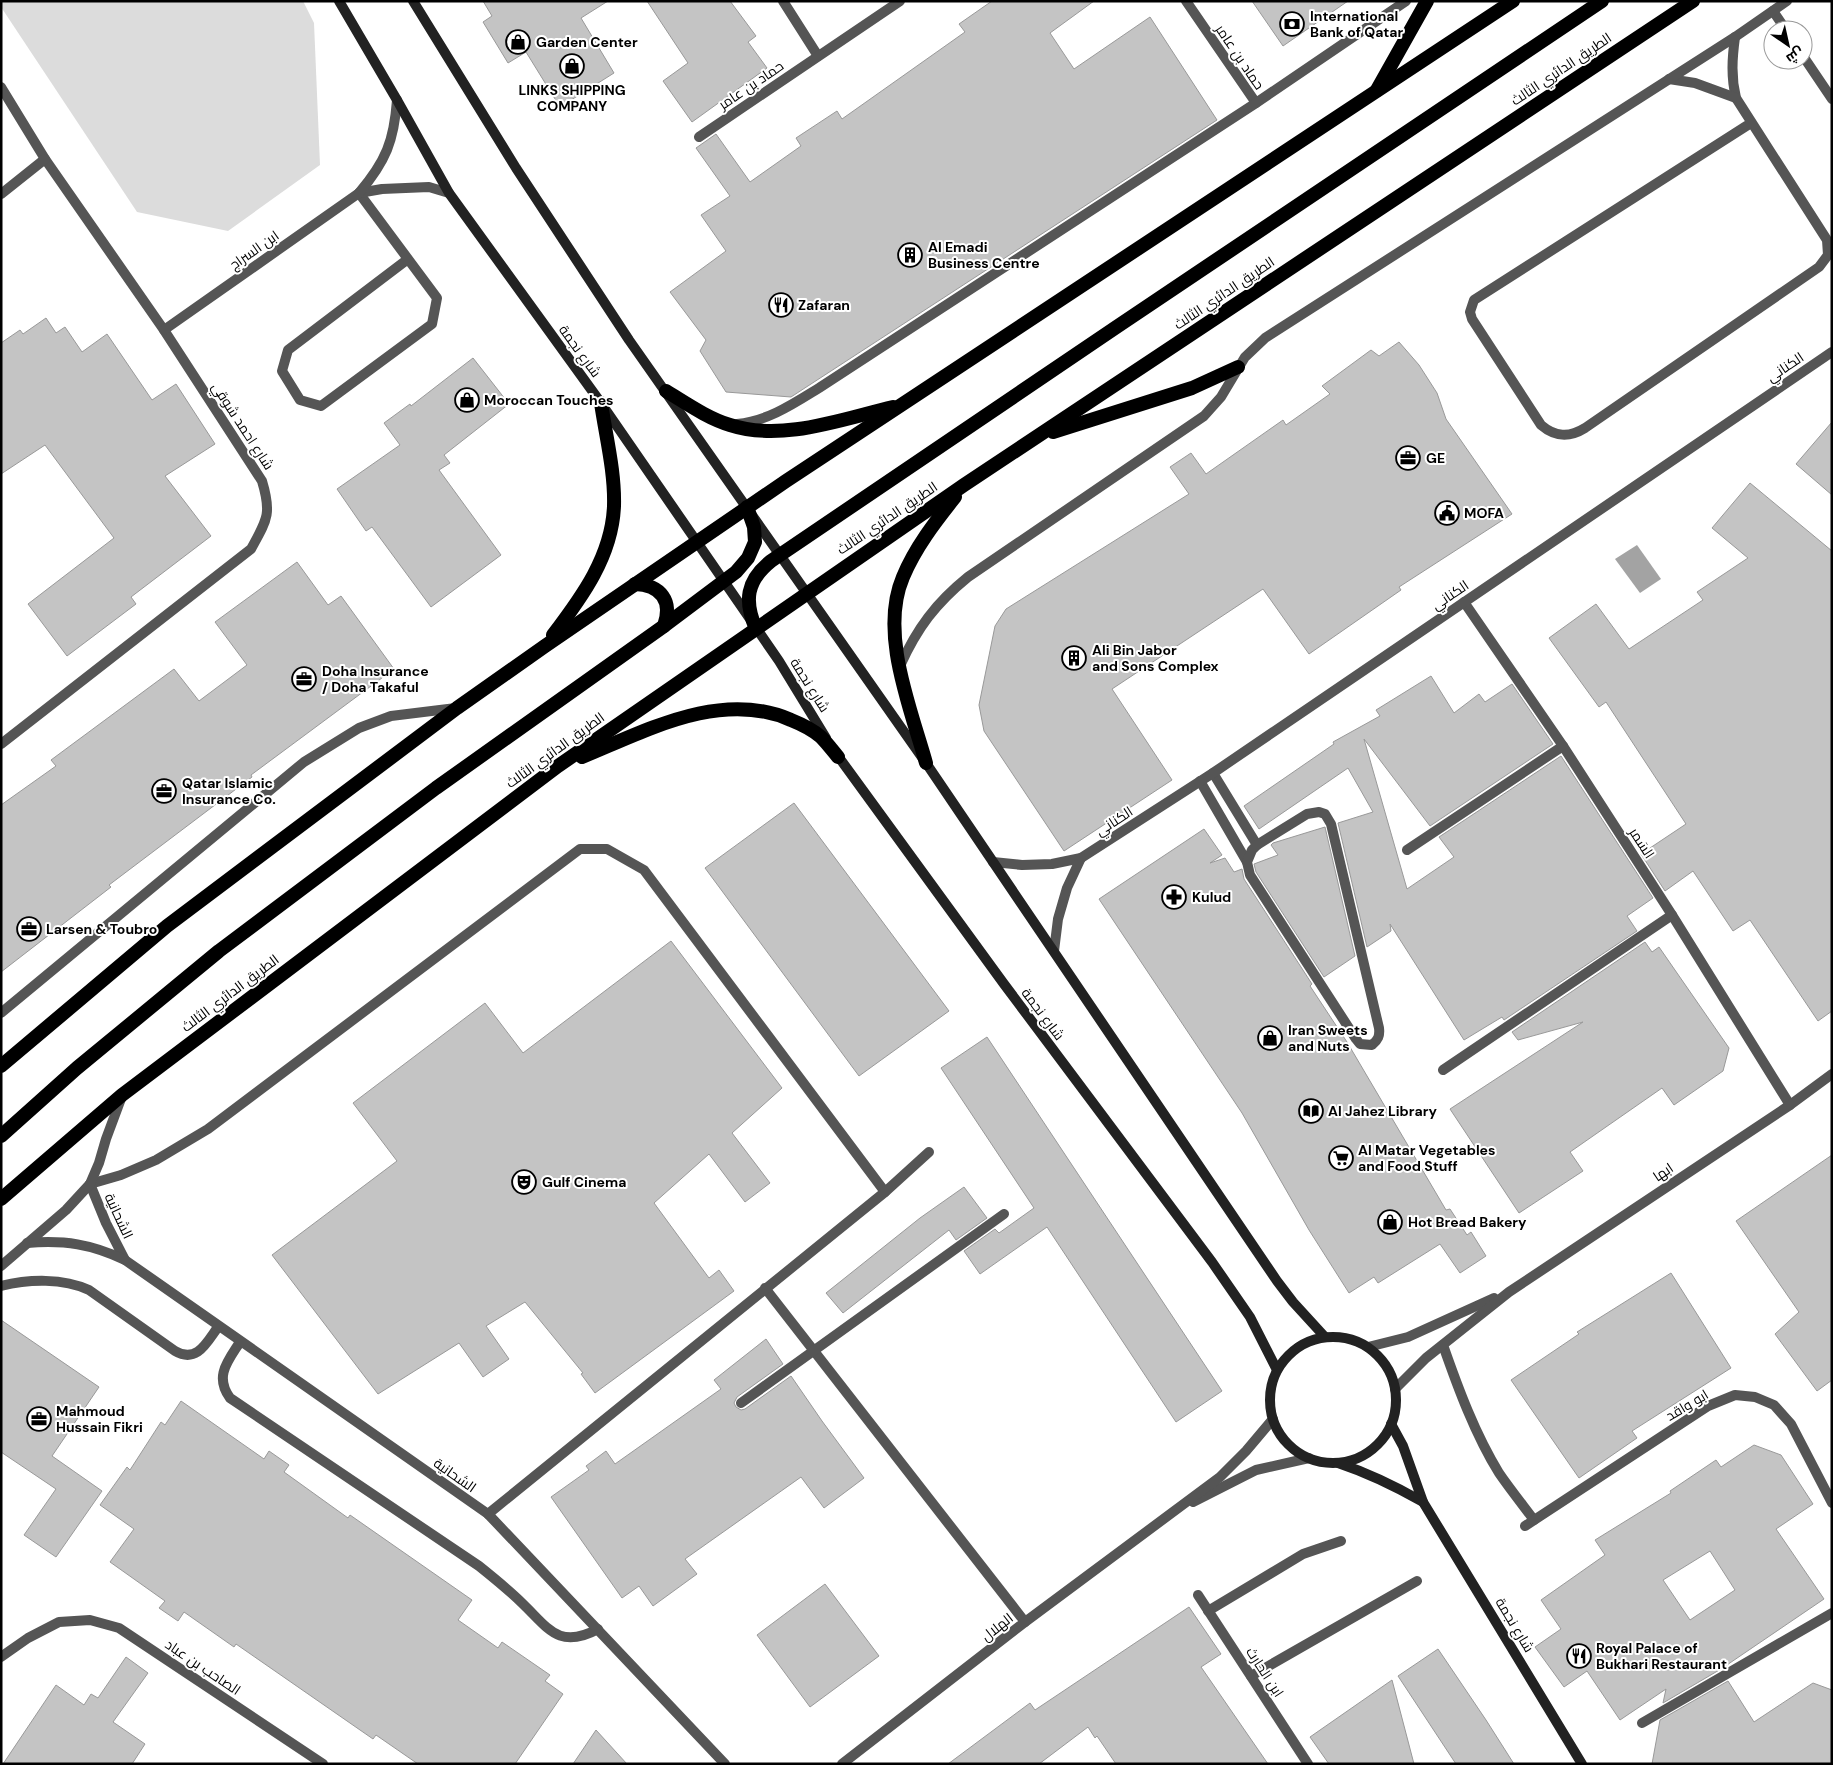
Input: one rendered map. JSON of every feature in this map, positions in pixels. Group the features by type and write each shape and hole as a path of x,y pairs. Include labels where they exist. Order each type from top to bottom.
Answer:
{"highway":[{"path":"1375,93 1427,1"},
{"path":"1,1066 167,926 458,708 545,646 747,507 1513,1"},
{"path":"756,629 749,612 750,590 761,570 780,555 1602,1"},
{"name":"الطريق الدائري الثالث","path":"1,1200 122,1095 558,766 964,485 1694,1"},
{"path":"1038,436 1192,388 1238,367"},
{"path":"666,391 710,417 730,425 756,431 781,431 805,428 903,405"},
{"path":"545,646 594,576 606,548 611,530 614,490 601,403"},
{"path":"926,763 900,666 894,616 902,578 915,552 964,485"},
{"path":"1,1136 78,1068 220,951 436,788 664,626 742,565 752,551 755,542 754,527 747,507"},
{"path":"635,584 645,584 655,588 663,596 667,605 667,616 664,626"},
{"path":"558,766 677,720 698,714 729,710 764,711 797,722 820,736 838,758"}],"main road":[{"name":"شارع نجمة","path":"339,1 449,193 601,403 779,661 838,758 1212,1262 1250,1317 1278,1370"},
{"path":"413,1 537,201 629,340 926,763 1277,1281 1293,1302 1325,1337"},
{"path":"1325,1337 1348,1338 1368,1347 1381,1358 1390,1373 1395,1389 1396,1407 1391,1424 1382,1438 1370,1451 1354,1459 1337,1462 1323,1462 1297,1452 1278,1432 1270,1408 1270,1395 1278,1370 1286,1358 1298,1348 1311,1341 1325,1337"},
{"name":"شارع نجمة","path":"1391,1424 1403,1446 1423,1502 1582,1764"},
{"name":"شارع نجمة","path":"1337,1462 1367,1472 1423,1502"}],"street":[{"path":"783,1 818,56"},
{"name":"حماد بن عامر","path":"699,137 900,1"},
{"name":"حماد بن عامر","path":"1186,1 1256,103"},
{"path":"730,425 755,422 785,410 1256,103 1406,1"},
{"path":"900,666 912,640 946,594 976,571 1204,416 1221,398 1245,357 1265,338 1669,80 1787,1"},
{"path":"1773,11 1779,20"},
{"path":"1735,37 1732,82 1736,98 1827,240 1828,255 1824,262 1578,433 1562,436 1547,430 1541,425 1472,319 1470,312 1474,300 1751,123"},
{"path":"1812,70 1832,99"},
{"path":"1669,80 1695,83 1736,98"},
{"name":"شارع احمد شوقي","path":"1,87 45,160 164,330 262,481 268,499 266,522 251,549 1,744"},
{"name":"ابن السراج","path":"164,330 359,193 376,173 388,150 395,126 397,100"},
{"path":"1,194 45,160"},
{"name":"ابن السراج","path":"359,193 382,189 428,187 449,193"},
{"path":"359,193 437,298 432,324 320,406 300,400 282,371 288,350 408,259"},
{"name":"الكناني","path":"993,862 1022,865 1081,858 1213,773 1832,352"},
{"name":"السَمر","path":"1464,602 1563,746 1672,914 1790,1105"},
{"path":"1,1013 304,762 360,728 391,716 458,708"},
{"path":"1407,850 1563,746"},
{"path":"1213,773 1257,845"},
{"path":"1200,781 1247,862 1250,875 1356,1040 1360,1044 1372,1045 1380,1035 1379,1028 1329,819 1325,814 1319,812 1307,814 1257,845 1252,850 1247,862"},
{"path":"90,1184 121,1175 156,1160 208,1129 580,849 607,849 644,870 885,1192"},
{"path":"1054,951 1060,911 1067,888 1081,858"},
{"path":"1443,1070 1672,914"},
{"name":"ابها","path":"1395,1389 1426,1358 1508,1292 1790,1105 1832,1074"},
{"path":"1,1266 66,1210 90,1184 122,1095"},
{"path":"488,1514 885,1192 929,1152"},
{"name":"الشحانية","path":"90,1184 106,1223 125,1260"},
{"path":"741,1403 1004,1214"},
{"name":"الشحانية","path":"27,1243 78,1243 94,1247 125,1260 218,1327 488,1514 725,1764"},
{"path":"1,1286 32,1282 67,1282 78,1285 89,1290 180,1354 186,1355 200,1352 218,1327"},
{"path":"766,1288 1025,1622"},
{"name":"ابها","path":"1368,1347 1408,1337 1508,1292"},
{"path":"240,1342 223,1372 225,1391 230,1398 479,1566 506,1587 552,1632 572,1638 581,1637 598,1629"},
{"name":"ابو واقد","path":"1443,1345 1455,1380 1476,1428 1499,1472 1530,1523 1708,1406 1735,1395 1756,1397 1774,1405 1791,1424 1832,1503"},
{"name":"الهلال","path":"842,1764 1025,1622 1220,1477 1246,1451 1273,1419"},
{"name":"الهلال","path":"1170,1514 1256,1470 1309,1458"},
{"path":"1208,1610 1303,1554 1341,1541"},
{"path":"1251,1676 1417,1581"},
{"name":"ابن الحارث","path":"1198,1595 1304,1762"},
{"path":"1642,1723 1832,1613"},
{"name":"الصاحب بن عباد","path":"1,1657 28,1638 58,1622 90,1620 119,1628 307,1760 323,1764"}],"shaded area":[{"path":"1,1 303,1 314,23 320,165 228,231 137,212 1,7"},
{"path":"1637,545 1661,579 1640,593 1615,559"}],"building":[{"path":"483,1 608,1 581,18 614,73 560,107 526,52 508,63 483,22 492,16"},
{"path":"647,1 730,1 756,36 748,42 767,68 692,122 663,81 688,63"},
{"path":"992,1 1094,1 1050,33 1074,69 1150,17 1217,120 791,397 726,392 700,351 706,340 670,292 726,251 701,215 730,196 696,148 716,134 750,182 801,146 796,138 837,111 842,119 965,32 959,24"},
{"name":"International Bank of Qatar","path":"1252,1 1348,1 1283,46"},
{"path":"46,318 56,333 65,327 82,352 107,334 152,400 176,384 215,444 165,476 211,536 131,597 136,604 67,656 28,604 114,538 45,445 1,474 1,343 20,330 23,334"},
{"path":"1399,342 1419,365 1437,393 1446,419 1512,514 1399,587 1401,590 1309,654 1263,589 1112,689 1172,780 1064,851 984,731 979,705 995,626 1006,609 1189,494 1170,467 1191,453 1206,474 1283,420 1286,425 1330,394 1322,386 1371,350 1379,356"},
{"path":"473,358 509,404 444,455 450,463 439,470 501,555 431,607 372,527 366,531 337,489 400,445 384,423 410,404 411,406"},
{"path":"1832,422 1832,495 1796,464"},
{"path":"1750,483 1832,551 1832,1011 1818,1021 1750,920 1733,931 1693,871 1665,891 1641,854 1686,824 1606,702 1599,707 1549,638 1596,604 1629,649 1703,600 1697,592 1748,558 1712,528"},
{"path":"297,562 328,605 341,596 394,669 251,775 252,777 109,885 111,887 1,972 1,805 56,766 51,760 174,669 199,701 247,665 215,622"},
{"path":"1431,676 1454,713 1479,694 1485,702 1512,684 1553,744 1430,826 1364,739 1407,889 1454,857 1439,837 1561,756 1653,898 1627,916 1637,931 1504,1020 1502,1017 1464,1040 1390,924 1391,931 1367,947 1338,823 1373,812 1348,768 1259,829 1244,806 1334,744 1333,742 1380,716 1376,710"},
{"path":"794,803 949,1011 859,1076 705,868"},
{"path":"1325,827 1355,956 1324,977 1256,872 1254,864 1278,855 1271,845 1273,843"},
{"path":"1204,829 1222,855 1210,863 1225,858 1234,872 1242,869 1244,879 1312,984 1310,986 1347,1042 1446,1210 1450,1209 1467,1235 1471,1232 1486,1256 1460,1273 1440,1244 1378,1283 1374,1277 1349,1293 1309,1230 1242,1113 1099,899"},
{"name":"Gulf Cinema","path":"671,941 782,1088 732,1133 770,1183 745,1202 709,1154 654,1203 709,1278 719,1270 734,1291 595,1393 581,1374 583,1373 525,1302 486,1326 509,1359 483,1377 459,1343 378,1394 272,1255 397,1161 353,1103 485,1003 523,1053"},
{"path":"1645,942 1652,952 1659,947 1729,1048 1723,1071 1674,1105 1662,1088 1570,1152 1583,1171 1519,1213 1450,1109 1583,1022 1518,1040 1512,1032"},
{"path":"987,1037 1222,1391 1176,1422 1047,1227 980,1274 964,1251 995,1229 999,1233 1034,1208 941,1068"},
{"path":"1832,1155 1832,1380 1817,1391 1775,1334 1799,1312 1736,1221"},
{"path":"964,1187 987,1218 956,1240 949,1230 843,1313 826,1293 920,1218"},
{"path":"1671,1273 1731,1368 1632,1431 1637,1438 1579,1478 1511,1380 1579,1334 1577,1332"},
{"name":"Mahmoud Hussain Fikri","path":"1,1320 99,1387 52,1456 102,1491 56,1557 24,1535 56,1489 1,1452"},
{"path":"766,1339 783,1364 737,1397 734,1403 736,1407 741,1410 745,1409 791,1376 864,1478 824,1508 801,1477 685,1559 697,1574 653,1606 639,1586 622,1598 551,1497 589,1470 586,1466 606,1451 615,1464 721,1389 714,1380"},
{"path":"181,1401 264,1459 269,1451 289,1465 284,1472 348,1518 350,1515 472,1600 458,1620 498,1648 502,1642 550,1675 545,1681 563,1694 515,1764 418,1764 376,1735 373,1739 236,1644 234,1647 184,1612 178,1621 159,1608 165,1601 110,1562 134,1529 100,1505 127,1467 130,1470 161,1422 165,1425"},
{"path":"1754,1445 1781,1455 1813,1504 1776,1529 1824,1599 1721,1669 1663,1703 1666,1689 1620,1720 1587,1671 1564,1687 1535,1647 1561,1629 1541,1600 1605,1555 1595,1540 1671,1493 1670,1491 1716,1460 1721,1467","holes":["1710,1551 1735,1590 1690,1620 1663,1580"]},
{"path":"825,1584 879,1656 810,1707 757,1635"},
{"path":"1189,1607 1221,1654 1201,1667 1268,1764 1116,1764 1097,1736 1095,1738 1088,1727 1039,1764 948,1764 1030,1703 1035,1710"},
{"path":"1438,1649 1514,1764 1456,1764 1398,1676"},
{"path":"126,1657 148,1673 113,1722 145,1744 132,1764 3,1764 56,1685 84,1705 91,1694 98,1698"},
{"path":"1392,1680 1414,1764 1329,1764 1310,1737"},
{"path":"1728,1681 1754,1722 1813,1683 1832,1690 1832,1764 1652,1764 1660,1720"},
{"path":"596,1730 627,1764 573,1764"}],"place":[{"name":"International Bank of Qatar","path":"1292,24"},
{"name":"Garden Center","path":"518,42"},
{"name":"LINKS SHIPPING COMPANY","path":"572,66"},
{"name":"Al Emadi Business Centre","path":"910,255"},
{"name":"Zafaran","path":"781,305"},
{"name":"Moroccan Touches","path":"467,400"},
{"name":"GE","path":"1408,458"},
{"name":"MOFA","path":"1447,513"},
{"name":"Ali Bin Jabor and Sons Complex","path":"1074,658"},
{"name":"Doha Insurance / Doha Takaful","path":"304,679"},
{"name":"Qatar Islamic Insurance Co.","path":"164,791"},
{"name":"Kulud","path":"1174,897"},
{"name":"Larsen & Toubro","path":"29,929"},
{"name":"Iran Sweets and Nuts","path":"1270,1038"},
{"name":"Al Jahez Library","path":"1311,1111"},
{"name":"Al Matar Vegetables and Food Stuff","path":"1341,1158"},
{"name":"Gulf Cinema","path":"524,1182"},
{"name":"Hot Bread Bakery","path":"1390,1222"},
{"name":"Mahmoud Hussain Fikri","path":"39,1419"},
{"name":"Royal Palace of Bukhari Restaurant","path":"1579,1656"}]}
